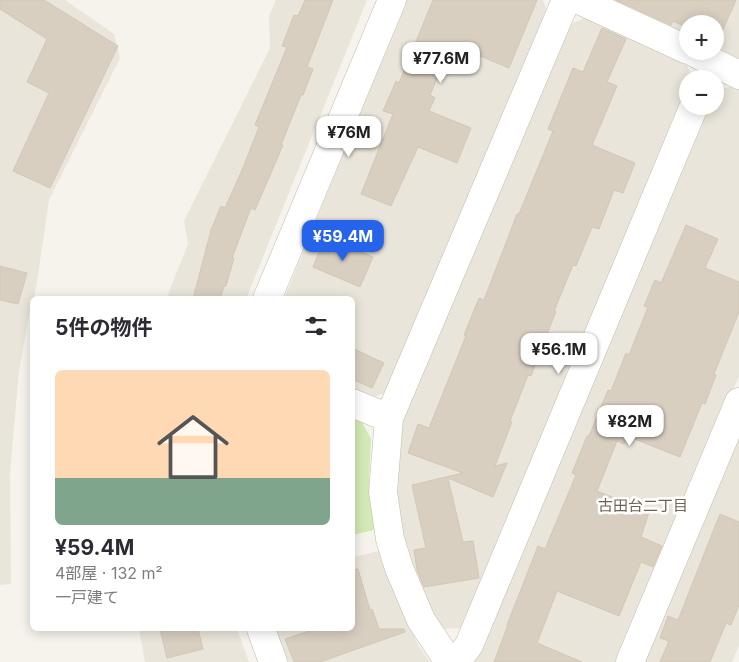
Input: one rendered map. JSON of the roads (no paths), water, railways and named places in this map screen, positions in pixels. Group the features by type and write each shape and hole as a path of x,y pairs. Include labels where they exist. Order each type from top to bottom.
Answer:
{"street":[{"path":"268,296 392,0"},
{"path":"449,662 421,620 399,568 390,539 383,492 389,418 566,0"},
{"path":"579,0 679,50"},
{"path":"699,60 739,75"},
{"path":"456,662 469,645 690,115"},
{"path":"630,662 739,402"},
{"path":"355,404 389,418"},
{"path":"262,631 273,662"}],"district":[{"name":"古田台二丁目","path":"643,505"}]}
